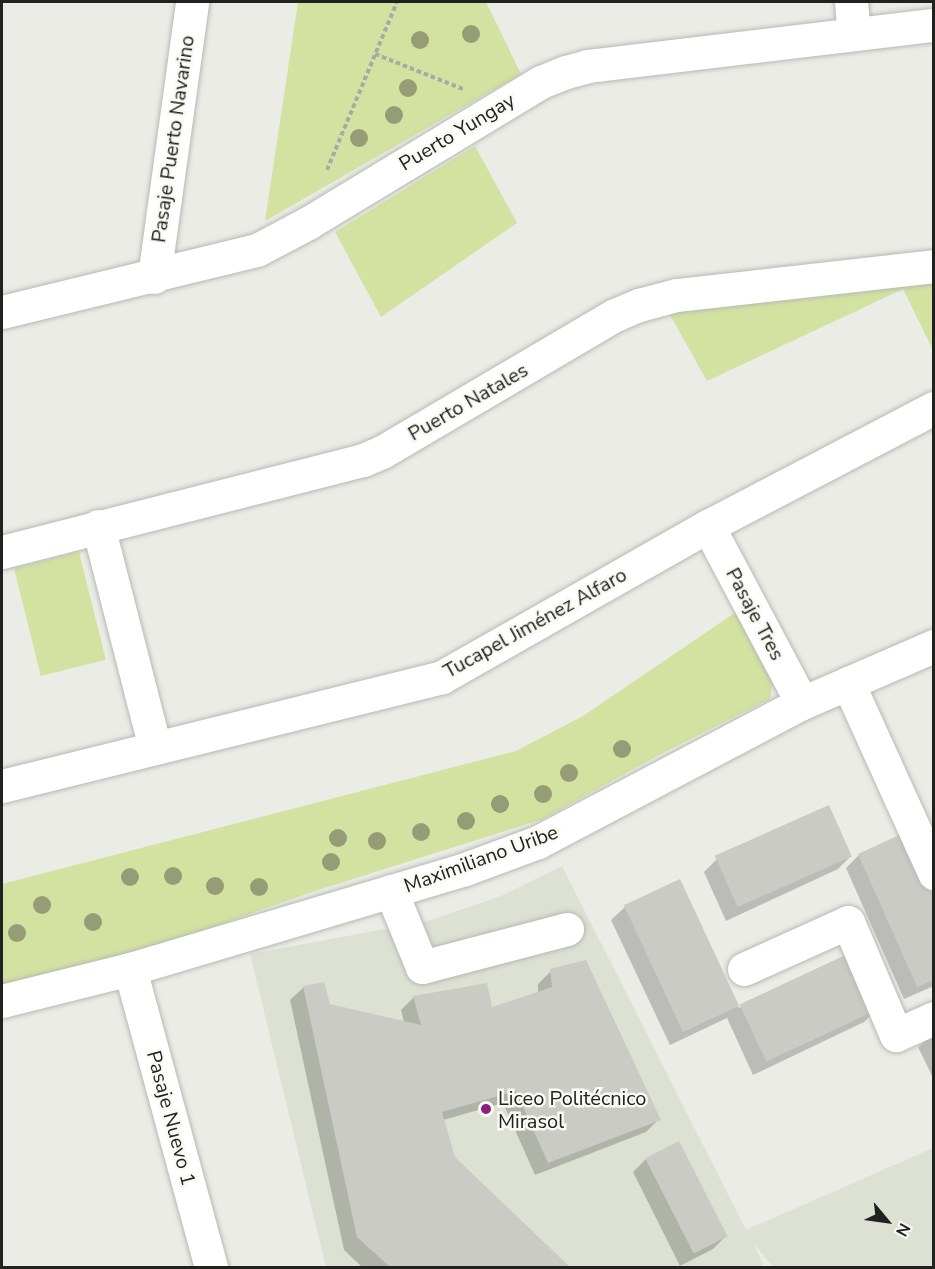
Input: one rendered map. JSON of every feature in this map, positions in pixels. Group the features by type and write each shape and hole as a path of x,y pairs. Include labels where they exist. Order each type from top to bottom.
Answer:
{"street":[{"name":"Pasaje Puerto Navarino","path":"153,277 192,2"},
{"path":"851,2 854,34"},
{"name":"Puerto Yungay","path":"2,312 257,250 308,223 541,82 588,66 933,26"},
{"name":"Puerto Natales","path":"2,552 363,460 382,452 615,315 639,305 677,295 933,266"},
{"name":"Tucapel Jiménez Alfaro","path":"2,786 442,677 708,526 933,408"},
{"path":"98,526 155,748"},
{"name":"Pasaje Tres","path":"708,526 802,703"},
{"name":"Maximiliano Uribe","path":"2,1001 130,969 391,891 538,843 802,703 933,646"},
{"path":"848,683 933,873"},
{"path":"391,891 422,967 567,929"},
{"path":"744,969 848,922 896,1035 933,1018"},
{"name":"Pasaje Nuevo 1","path":"130,969 211,1268"}],"path":[{"path":"326,172 397,2"},
{"path":"375,54 457,86 499,107"}],"shaded area":[{"name":"Liceo Politécnico Mirasol","path":"562,866 746,1230 933,1148 933,1267 773,1267 753,1243 763,1264 760,1267 326,1267 250,954 428,921 501,896"}],"green space":[{"path":"298,2 486,2 521,74 265,221"},
{"path":"475,146 517,223 381,317 335,232"},
{"path":"933,282 933,350 903,289 707,381 669,313 709,305"},
{"path":"79,552 106,660 41,676 14,568"},
{"path":"739,610 774,673 770,699 659,755 543,819 315,891 158,946 2,989 2,884 516,751 583,716"}],"building":[{"path":"829,805 852,856 738,907 715,856"},
{"path":"908,831 934,889 934,980 917,987 858,854"},
{"path":"680,879 739,1006 683,1032 624,905"},
{"path":"852,952 879,1009 766,1062 740,1004"},
{"path":"586,960 661,1120 548,1163 516,1091 442,1112 455,1157 571,1268 391,1268 357,1237 303,986 324,982 330,1004 421,1025 413,996 487,983 492,1007 552,987 550,969"},
{"path":"679,1141 728,1236 694,1254 645,1158"}],"place":[{"name":"Liceo Politécnico Mirasol","path":"486,1109"}]}
